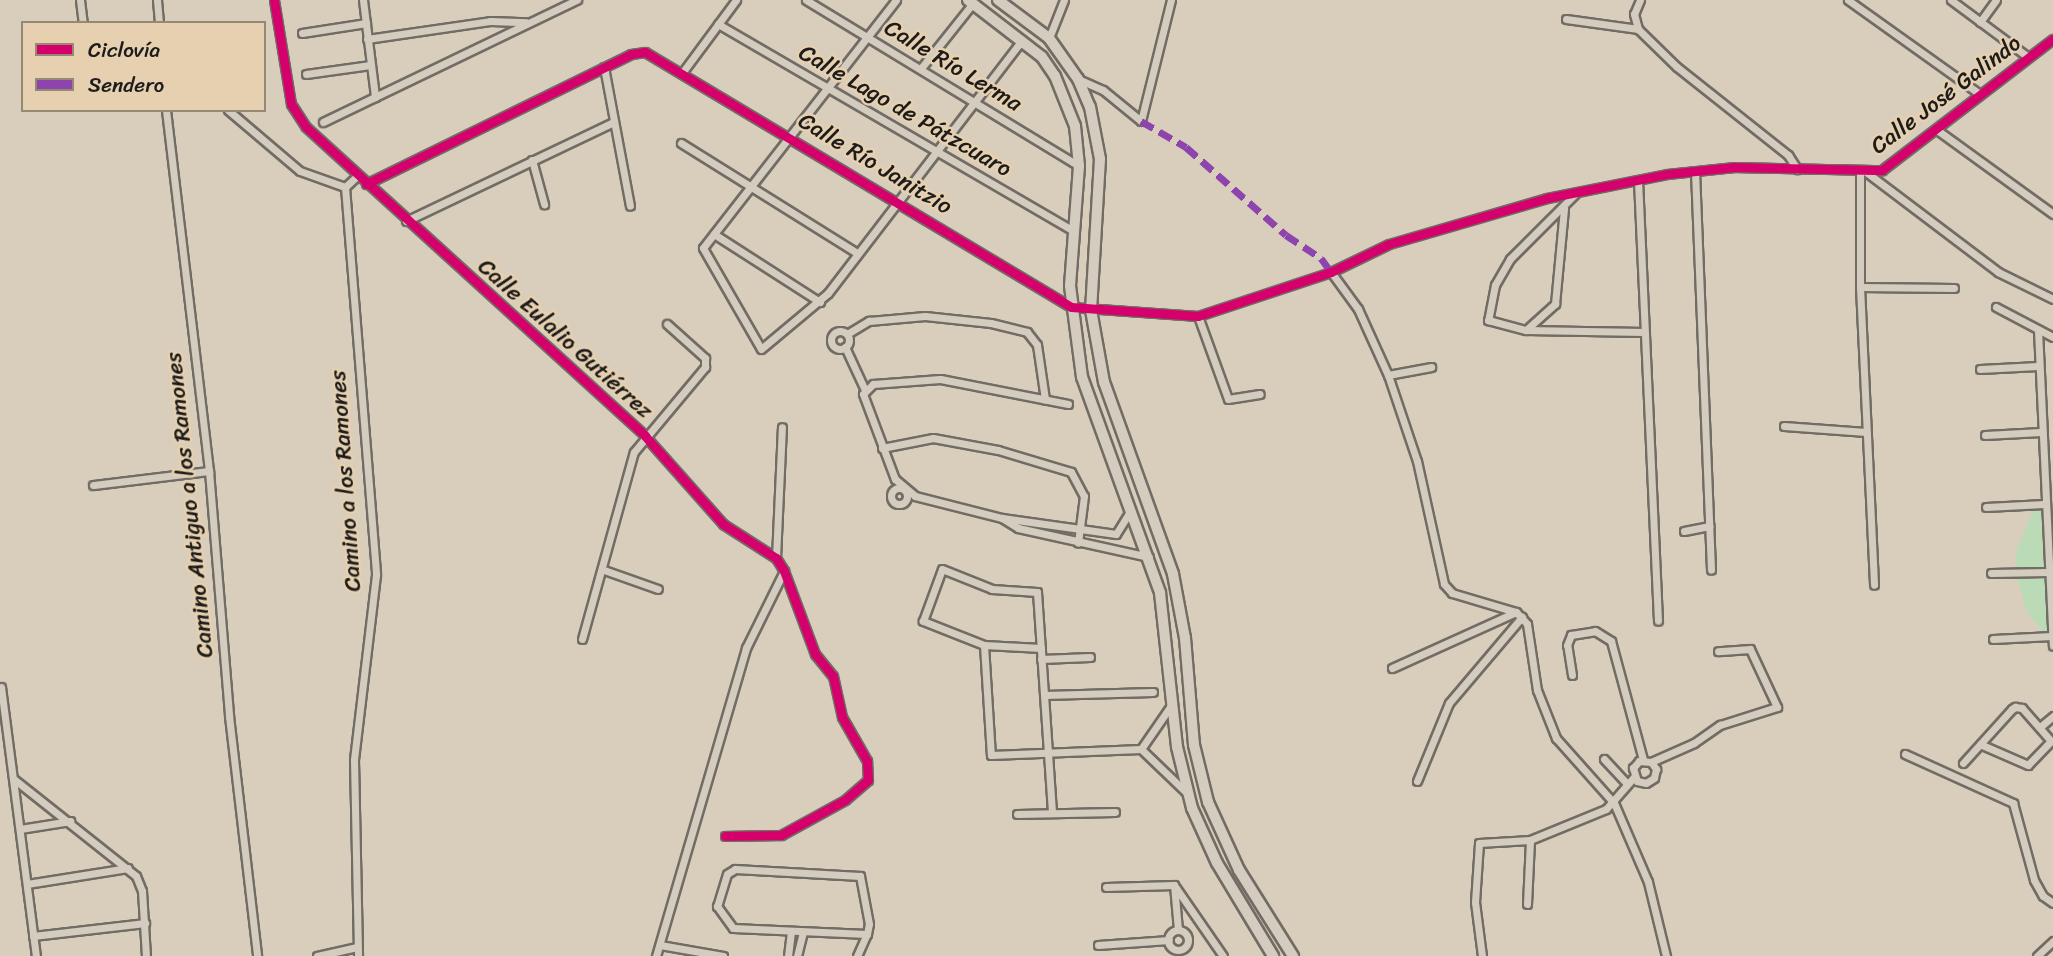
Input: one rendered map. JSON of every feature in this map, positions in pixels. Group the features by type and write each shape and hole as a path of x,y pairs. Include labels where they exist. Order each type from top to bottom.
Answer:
{"main road":[{"path":"999,0 1049,38 1078,79 1097,131 1100,159 1091,310 1104,382 1173,574 1185,638 1194,745 1208,802 1239,870 1293,956"},
{"path":"971,1 1022,40 1055,76 1075,126 1079,166 1073,231 1072,307 1088,401 1150,557 1167,630 1171,704 1188,795 1212,854 1273,956"}],"street":[{"path":"80,0 83,21"},
{"path":"157,0 159,21"},
{"path":"274,0 293,110 357,176 406,221 614,122"},
{"path":"363,0 375,97"},
{"path":"323,122 578,0"},
{"path":"682,73 736,0"},
{"path":"896,0 703,248 761,349 820,302 1022,40"},
{"path":"1049,38 1064,0"},
{"path":"1078,79 1103,90 1141,121 1171,0"},
{"path":"1640,0 1634,14 1639,29 1677,67 1788,155 1797,169"},
{"path":"1848,0 1980,94"},
{"path":"1951,0 2028,57"},
{"path":"1980,22 1996,0"},
{"name":"Calle Río Lerma","path":"811,1 1079,166"},
{"path":"922,67 971,1"},
{"path":"1566,19 1639,29"},
{"path":"367,39 490,21 528,23"},
{"path":"303,33 366,23"},
{"name":"Calle Lago de Pátzcuaro","path":"718,24 1073,231"},
{"name":"Calle José Galindo","path":"1863,172 1892,165 2053,39"},
{"name":"Calle Río Janitzio","path":"604,67 639,52 648,52 1072,307 1198,316"},
{"path":"306,74 370,65"},
{"path":"366,184 604,67 630,206"},
{"name":"Camino Antiguo a los Ramones","path":"166,112 209,471 257,956"},
{"path":"231,112 300,171 345,187 357,176"},
{"path":"1937,130 2053,214"},
{"path":"681,143 857,253"},
{"path":"533,160 544,204"},
{"path":"1260,394 1228,399 1198,316 1331,272 1389,244 1576,193 1695,171 1797,169 1863,172 1998,272 2053,299"},
{"path":"1695,171 1711,570"},
{"path":"1863,172 1860,287 1874,585"},
{"path":"1638,180 1658,621"},
{"name":"Camino a los Ramones","path":"345,187 376,575 354,760 357,952"},
{"path":"1576,193 1564,208 1518,249 1495,285 1488,320 1526,330 1644,332"},
{"path":"1526,330 1555,304 1564,208"},
{"name":"Calle Eulalio Gutiérrez","path":"406,221 645,436 723,524 776,558"},
{"path":"714,234 820,302"},
{"path":"1331,272 1358,309 1388,375 1415,453 1446,588 1519,615 1530,632 1537,690 1560,747 1614,803 1648,882 1666,956"},
{"path":"1860,287 1954,288"},
{"path":"1996,307 2053,337"},
{"path":"845,347 836,348 831,338 837,331 847,334 869,321 925,316 991,323 1027,332 1037,345 1045,399"},
{"path":"582,639 604,570 631,461 645,436 705,367 705,358 667,324"},
{"path":"2038,330 2044,504 2053,646"},
{"path":"847,334 845,347 865,390 882,448 905,490 1002,517 1080,526 1116,534"},
{"path":"1980,369 2038,366"},
{"path":"1388,375 1431,367"},
{"path":"865,390 873,384 915,377 940,379 1068,404"},
{"path":"1784,426 1866,432"},
{"path":"725,836 781,835 845,800 869,780 867,761 842,717 833,676 811,645 784,571 776,558 782,427"},
{"path":"1985,435 2041,432"},
{"path":"882,448 933,438 1055,466 1070,472 1081,487 1078,543"},
{"path":"93,485 209,471"},
{"path":"1986,507 2044,504"},
{"path":"1113,550 1116,534 1132,508"},
{"path":"1002,517 1018,528 1150,557"},
{"path":"1684,530 1710,526"},
{"path":"1041,648 984,645 923,621 942,569 992,589 1037,592 1041,648 1041,659 1052,812"},
{"path":"604,570 658,589"},
{"path":"656,956 746,648 784,571"},
{"path":"1991,573 2048,572"},
{"path":"1392,668 1519,615"},
{"path":"1417,781 1449,702 1519,615"},
{"path":"1572,675 1567,645 1571,635 1595,631 1611,641 1647,761 1656,769 1654,778 1642,783 1634,777"},
{"path":"1993,639 2052,636"},
{"path":"984,645 991,755 1141,749 1188,795"},
{"path":"1482,956 1475,902 1479,843 1530,839 1614,803 1634,777 1635,764 1694,743 1720,725 1777,707 1751,649 1718,651"},
{"path":"1041,659 1090,657"},
{"path":"1,687 36,956"},
{"path":"1044,695 1153,692"},
{"path":"1141,749 1171,704"},
{"path":"1963,763 1980,744 2015,707 2040,727 2050,745 2030,765 1980,744"},
{"path":"2040,727 2053,716"},
{"path":"1905,754 2012,803 2038,889 2053,903"},
{"path":"1604,759 1627,784"},
{"path":"15,780 128,868 142,891 146,956"},
{"path":"1017,814 1115,812"},
{"path":"20,829 70,821"},
{"path":"1527,904 1530,839"},
{"path":"27,884 128,868"},
{"path":"857,956 867,933 869,924 860,877 730,870 717,906 733,928 867,933"},
{"path":"1106,887 1174,885"},
{"path":"1169,940 1180,953 1188,939 1178,930 1174,885"},
{"path":"1174,885 1223,956"},
{"path":"33,936 145,923"},
{"path":"1098,945 1169,940 1178,930"},
{"path":"788,956 791,931"},
{"path":"797,956 803,932"},
{"path":"2037,956 2053,941"},
{"path":"660,945 723,956"},
{"path":"317,956 357,952"}],"green space":[{"path":"2053,491 2053,644 2027,612 2016,575 2016,552 2036,503"}],"marked path":[{"path":"1141,121 1186,147 1286,235 1321,258 1331,272"}],"cycle path":[{"path":"274,0 291,104 306,127 645,436 723,524 776,558 784,571 815,654 833,676 842,717 867,761 868,780 845,800 781,835 725,836"},
{"path":"366,184 631,54 645,52 1071,307 1198,316 1331,272 1389,244 1547,198 1667,174 1735,167 1882,170 2053,39"}]}
